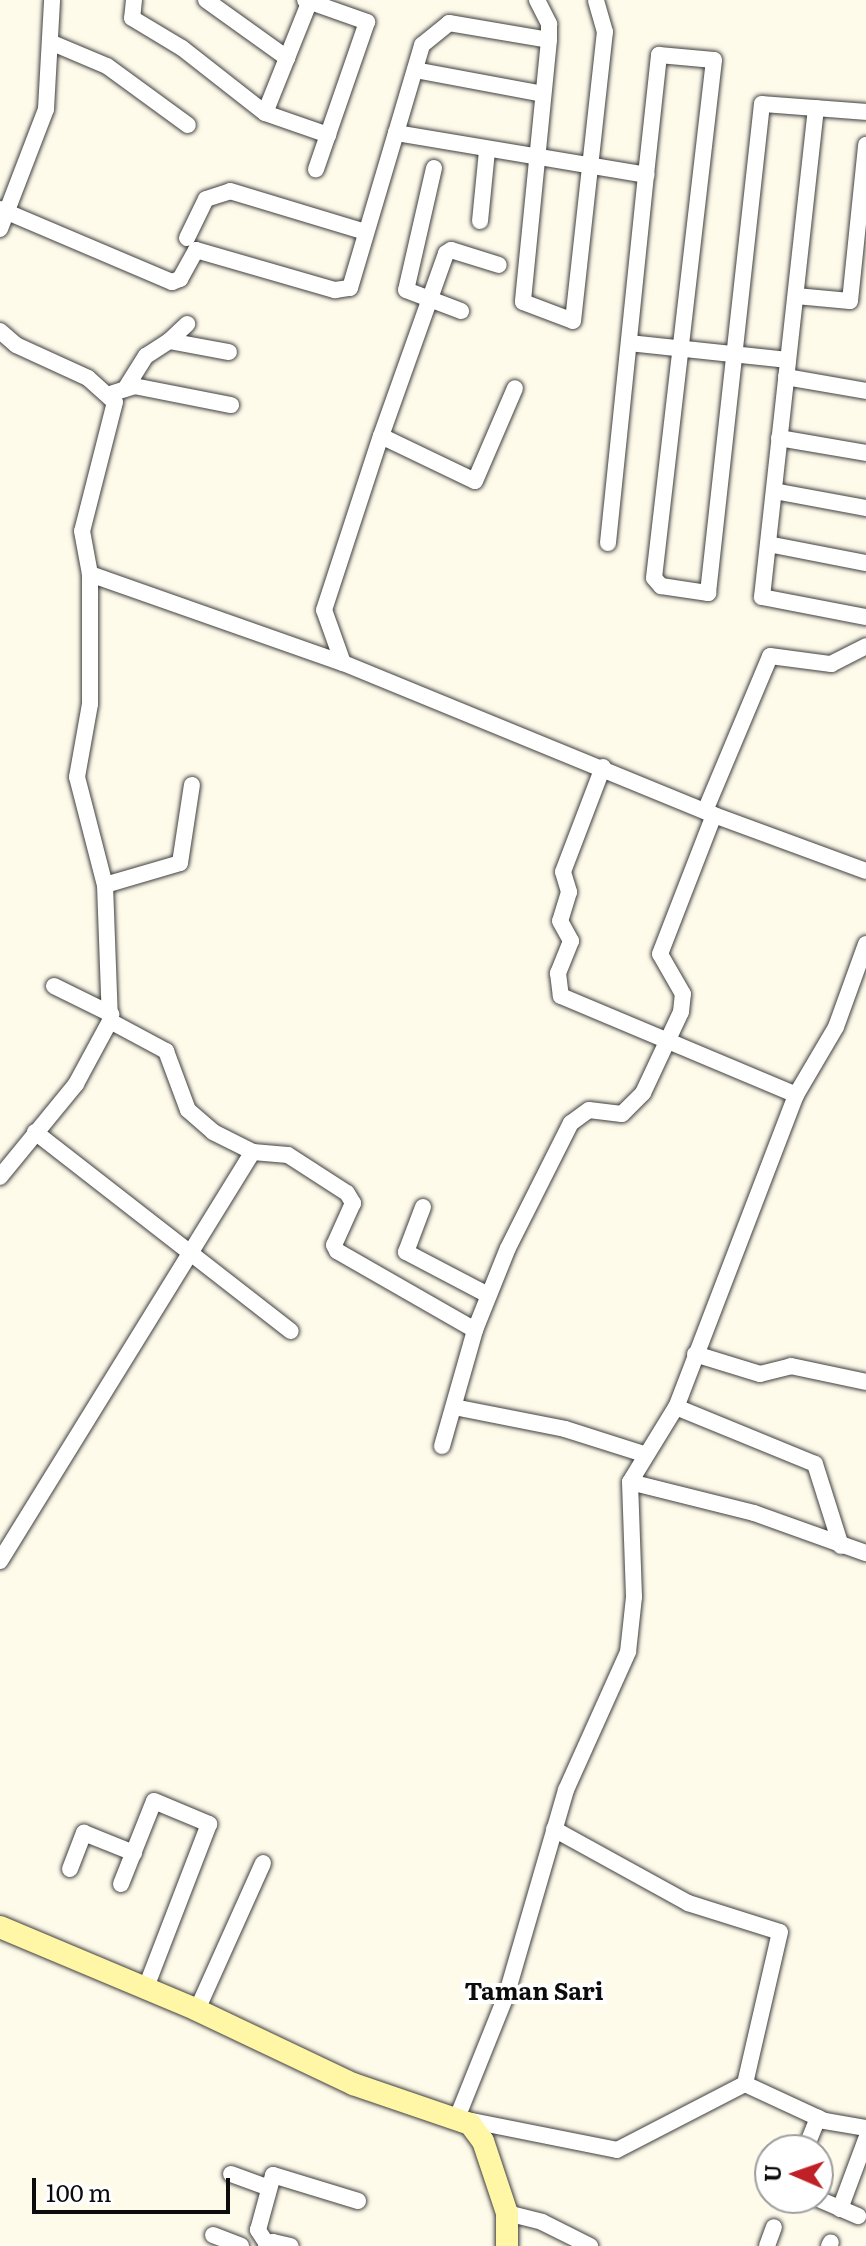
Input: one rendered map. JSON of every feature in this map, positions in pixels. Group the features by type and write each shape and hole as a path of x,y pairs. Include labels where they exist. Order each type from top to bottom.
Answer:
{"street":[{"path":"0,229 3,210 46,109 52,0"},
{"path":"134,0 132,18 182,48 265,113 328,135"},
{"path":"206,0 287,58"},
{"path":"537,0 549,24 549,40 523,302 573,321 605,32 596,0"},
{"path":"265,113 307,1 367,22 316,169"},
{"path":"3,210 172,282 180,279 196,250 335,290 350,288 422,45 449,23 549,40"},
{"path":"50,42 107,66 188,125"},
{"path":"608,543 659,55 714,60 654,578 661,586 708,593 762,104 866,112"},
{"path":"415,70 543,94"},
{"path":"816,108 762,597 866,617"},
{"path":"396,133 487,151 646,175"},
{"path":"796,296 850,301 866,145"},
{"path":"480,221 487,151"},
{"path":"434,168 405,287 408,293 461,311"},
{"path":"187,238 206,199 230,191 366,232"},
{"path":"343,663 324,610 381,436 448,251 499,265"},
{"path":"110,394 127,386 146,356 187,324"},
{"path":"0,1177 6,1157 35,1132 76,1084 111,1018 105,885 77,777 90,704 90,574 82,531 114,414 110,394 88,378 2,339"},
{"path":"169,341 229,352"},
{"path":"629,343 736,354 866,391"},
{"path":"127,386 231,405"},
{"path":"381,436 475,481 515,388"},
{"path":"779,438 866,453"},
{"path":"774,491 866,508"},
{"path":"768,544 866,563"},
{"path":"90,574 343,663 710,813 866,871"},
{"path":"442,1446 488,1295 571,1123 589,1110 622,1114 643,1093 666,1038 681,1012 683,994 660,954 770,656 831,664 866,646"},
{"path":"603,767 563,872 569,892 560,921 571,941 558,973 561,996 796,1095"},
{"path":"105,885 181,862 192,785"},
{"path":"457,2118 510,1983 566,1790 628,1652 634,1597 630,1482 644,1454 676,1407 796,1095 836,1027 866,944"},
{"path":"54,986 166,1051 194,1118 253,1152 288,1155 341,1187 353,1203 334,1245 337,1251 475,1330"},
{"path":"35,1132 291,1331"},
{"path":"0,1561 253,1152"},
{"path":"423,1207 406,1252 488,1295"},
{"path":"695,1354 760,1374 791,1366 866,1382"},
{"path":"454,1407 565,1429 644,1454"},
{"path":"676,1407 815,1464 841,1546"},
{"path":"630,1482 754,1513 866,1553"},
{"path":"121,1884 154,1801 209,1824 146,1987"},
{"path":"0,1927 146,1987 353,2084 457,2118 617,2150 745,2084 780,1932 679,1899 554,1829"},
{"path":"70,1869 84,1833 134,1853"},
{"path":"197,2010 263,1863"},
{"path":"745,2084 818,2117 866,2128"},
{"path":"811,2134 818,2117"},
{"path":"457,2118 479,2133 507,2213 507,2246"},
{"path":"840,2209 866,2139"},
{"path":"231,2174 269,2188"},
{"path":"291,2246 266,2245 258,2230 273,2175 358,2201"},
{"path":"834,2206 858,2216"},
{"path":"507,2213 542,2222 590,2246"},
{"path":"767,2246 774,2227"},
{"path":"213,2235 241,2246"}],"district":[{"name":"Taman Sari","path":"534,1990"}]}
